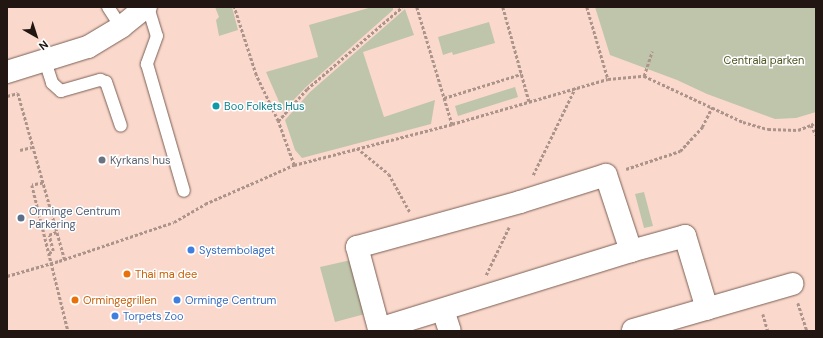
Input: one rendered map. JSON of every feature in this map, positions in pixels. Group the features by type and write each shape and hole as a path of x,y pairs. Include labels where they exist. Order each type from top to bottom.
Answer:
{"street":[{"path":"7,72 88,48 121,27 147,7"},
{"path":"631,251 606,175 520,202 416,229 357,247 379,329 631,251 685,236 707,309"},
{"path":"631,331 792,284"},
{"path":"443,310 450,331"}],"lane":[{"path":"108,7 121,27"},
{"path":"147,7 157,36 147,64 184,191"},
{"path":"45,61 52,83 61,91 100,80 106,82 121,126"}],"path":[{"path":"234,7 256,75 278,121 294,165"},
{"path":"278,121 307,89 402,7"},
{"path":"417,7 452,124"},
{"path":"503,7 529,101"},
{"path":"587,7 608,79"},
{"path":"644,76 652,51"},
{"path":"444,98 521,74"},
{"path":"7,276 65,260 174,222 205,204 294,165 452,124 608,79 644,76 743,122 768,129 798,130 816,122"},
{"path":"7,96 18,93 65,260"},
{"path":"606,175 680,151 702,127 712,107"},
{"path":"811,125 816,135"},
{"path":"20,150 32,147"},
{"path":"356,148 390,174 405,202 416,229"},
{"path":"43,183 32,186 68,331"},
{"path":"49,253 53,251 49,235 56,232"},
{"path":"792,284 807,331"}],"green space":[{"path":"215,7 232,7 238,30 219,36 216,20 219,17"},
{"path":"372,7 393,7 393,10 306,87 283,111 266,72 318,57 309,25"},
{"name":"Centrala parken","path":"595,7 816,7 816,112 796,118 775,119 707,94 677,80 610,55"},
{"path":"405,9 414,35 363,52 384,117 435,100 431,124 302,158 295,150 285,120 310,92"},
{"path":"489,22 495,43 453,55 452,52 443,55 438,37"},
{"path":"515,87 518,97 458,116 455,106"},
{"path":"644,192 653,226 644,228 635,194"},
{"path":"351,260 365,314 335,322 320,267"}],"place":[{"name":"Boo Folkets Hus","path":"216,106"},
{"name":"Kyrkans hus","path":"102,160"},
{"name":"Orminge Centrum Parkering","path":"21,218"},
{"name":"Systembolaget","path":"191,250"},
{"name":"Thai ma dee","path":"127,274"},
{"name":"Ormingegrillen","path":"75,300"},
{"name":"Orminge Centrum","path":"177,300"},
{"name":"Torpets Zoo","path":"115,316"}]}
